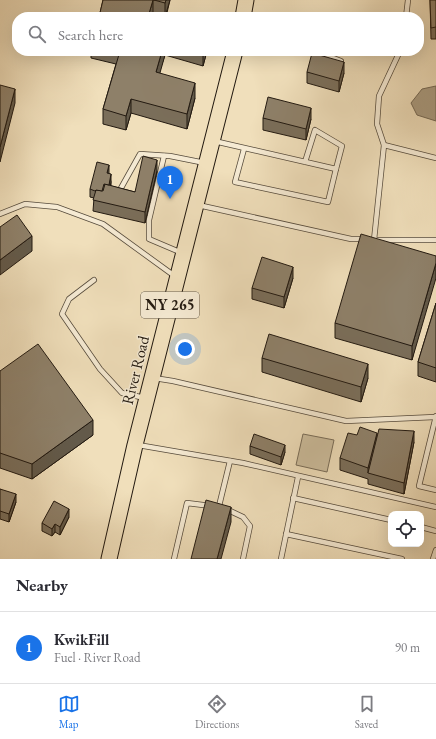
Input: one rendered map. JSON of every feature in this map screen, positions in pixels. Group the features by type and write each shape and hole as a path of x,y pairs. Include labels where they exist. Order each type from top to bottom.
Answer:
{"main road":[{"path":"243,12 244,1"},
{"name":"River Road","path":"109,559 146,398 234,56"}],"lane":[{"path":"407,12 408,0"},
{"path":"328,56 341,61"},
{"path":"374,240 384,145 377,124 379,96 398,56"},
{"path":"244,148 235,182 328,202 342,146 315,130 305,162"},
{"path":"212,141 336,169"},
{"path":"384,145 436,158"},
{"path":"121,188 140,154 164,156 206,164"},
{"path":"164,156 149,220 149,238 183,254"},
{"path":"0,214 25,204 57,207 103,224 177,278"},
{"path":"196,204 351,239 436,240"},
{"path":"94,280 69,299 62,314 100,369 122,393 146,398"},
{"path":"152,378 173,381 346,421 436,416 419,486 436,490"},
{"path":"135,445 230,461 436,507"},
{"path":"219,506 230,461"},
{"path":"281,559 298,477"},
{"path":"293,498 388,519"},
{"path":"174,559 187,503 219,506 243,517 250,526 243,559"},
{"path":"424,528 436,531"},
{"path":"286,534 402,559"},
{"path":"433,559 436,550"}],"shaded area":[{"path":"436,86 436,121 417,115 411,103 422,89"},
{"path":"303,434 334,440 327,472 296,465"}],"building":[{"path":"103,0 153,0 149,12 100,12"},
{"path":"154,0 166,0 165,3"},
{"path":"430,0 436,0 436,27 431,28"},
{"path":"119,56 161,56 156,72 195,83 187,114 131,99 126,116 103,109"},
{"path":"311,56 323,56 344,62 339,81 307,72"},
{"path":"0,85 15,89 0,147"},
{"path":"268,97 311,108 306,129 263,118"},
{"path":"143,156 157,160 145,212 93,200 96,190 103,191 105,184 135,192"},
{"path":"97,162 109,165 107,173 111,174 109,185 104,184 102,191 90,189"},
{"path":"17,215 32,236 0,260 0,227"},
{"path":"361,234 436,256 436,263 412,346 335,323"},
{"path":"262,257 293,267 284,297 252,288"},
{"path":"436,303 436,368 418,362"},
{"path":"269,334 368,364 361,387 262,358"},
{"path":"38,344 93,420 32,464 0,453 0,371"},
{"path":"360,427 377,433 368,468 340,458 348,433 357,435"},
{"path":"379,429 414,431 404,483 368,473"},
{"path":"254,434 285,445 281,457 250,446"},
{"path":"0,489 16,494 9,514 0,511"},
{"path":"206,500 231,507 217,559 191,559"},
{"path":"54,501 69,509 60,527 55,524 52,529 42,523"}],"place":[{"name":"KwikFill","path":"170,199"}]}
